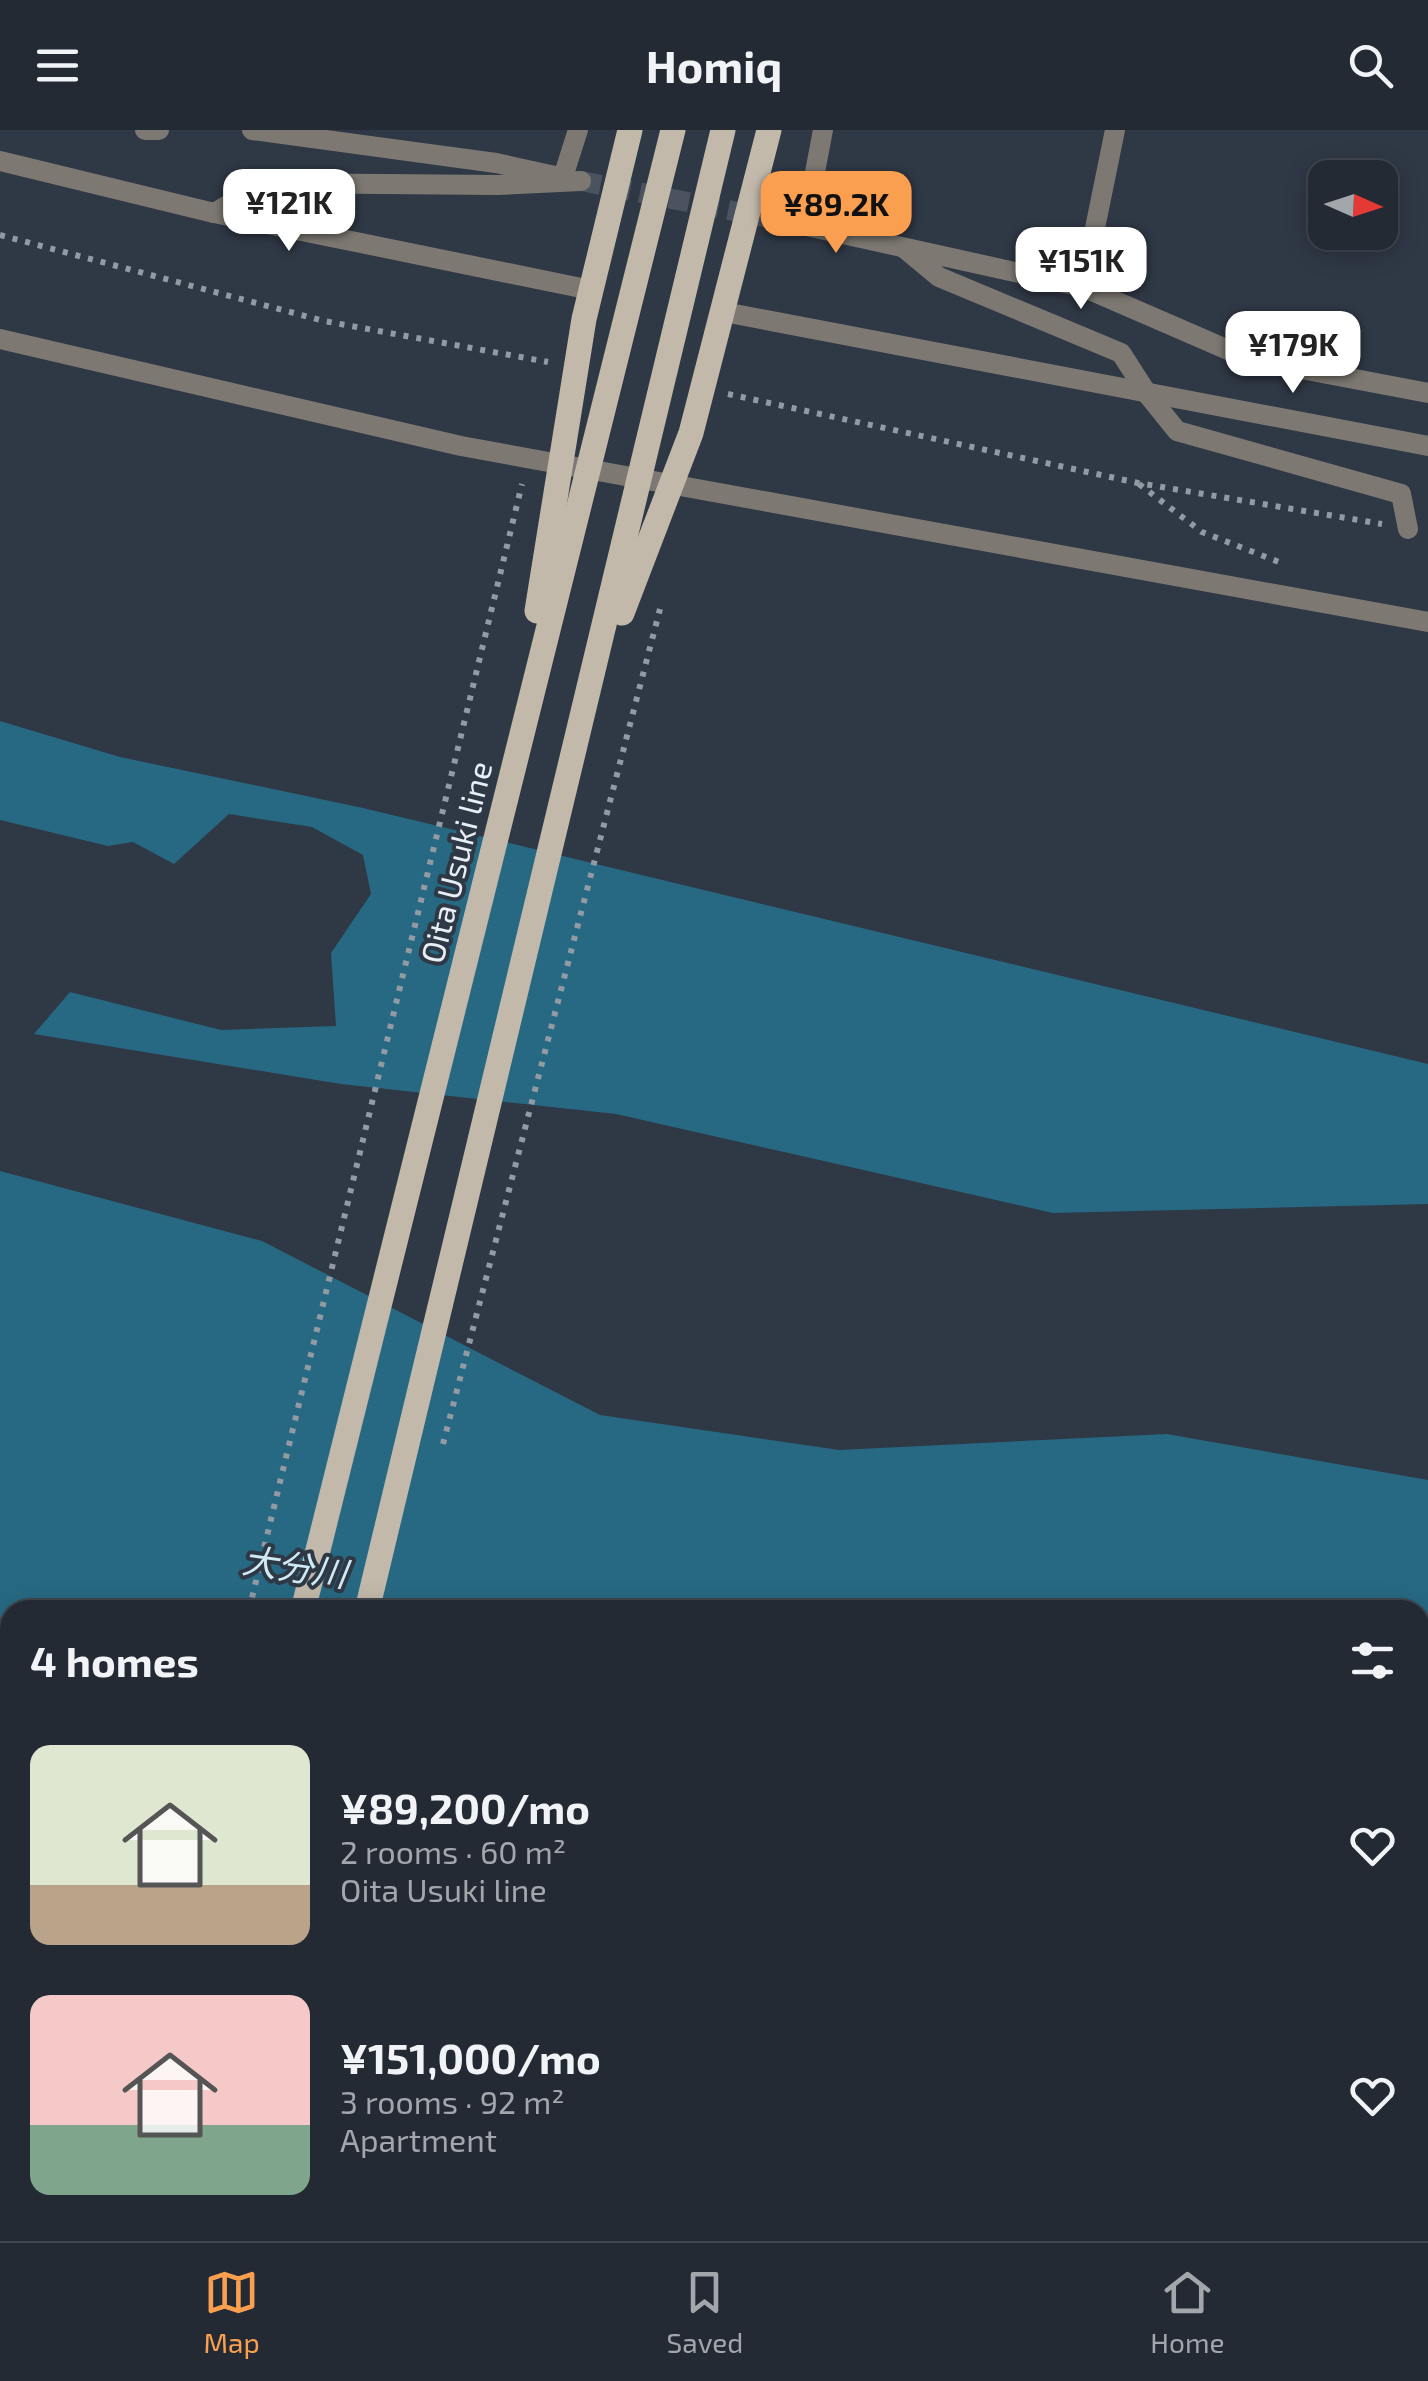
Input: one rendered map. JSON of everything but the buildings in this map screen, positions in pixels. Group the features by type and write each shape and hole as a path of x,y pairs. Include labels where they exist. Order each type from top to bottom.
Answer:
{"main road":[{"path":"526,710 540,585 584,319 630,130"},
{"name":"Oita Usuki line","path":"305,1600 673,130"},
{"path":"370,1600 723,130"},
{"path":"590,692 691,433 769,130"}],"street":[{"path":"145,130 159,130"},
{"path":"214,213 265,182 498,186 581,182 496,162 252,130"},
{"path":"563,178 578,130"},
{"path":"823,130 794,223 896,242 1083,288 1250,359 1428,393"},
{"path":"1083,288 1115,130"},
{"path":"0,161 214,213 591,290"},
{"path":"896,242 939,277 1121,353 1148,396 1177,431 1400,494 1408,528"},
{"path":"724,312 1148,396 1428,446"},
{"path":"0,339 461,446 1428,622"}],"path":[{"path":"550,372 554,353"},
{"path":"718,403 723,384"},
{"path":"251,1600 526,469"},
{"path":"1138,483 1202,532 1300,571 1311,600"},
{"path":"440,1456 661,606"}],"water":[{"path":"0,721 120,757 363,808 1428,1064 1428,1204 1053,1213 616,1114 341,1084 34,1034 70,992 221,1030 336,1026 331,953 371,894 363,855 312,827 229,814 174,864 133,842 108,846 0,820"},
{"name":"大分川","path":"0,1171 262,1241 600,1415 839,1450 1167,1434 1428,1480 1428,1600 0,1600"}],"tunnel":[{"path":"581,181 784,221"}]}
